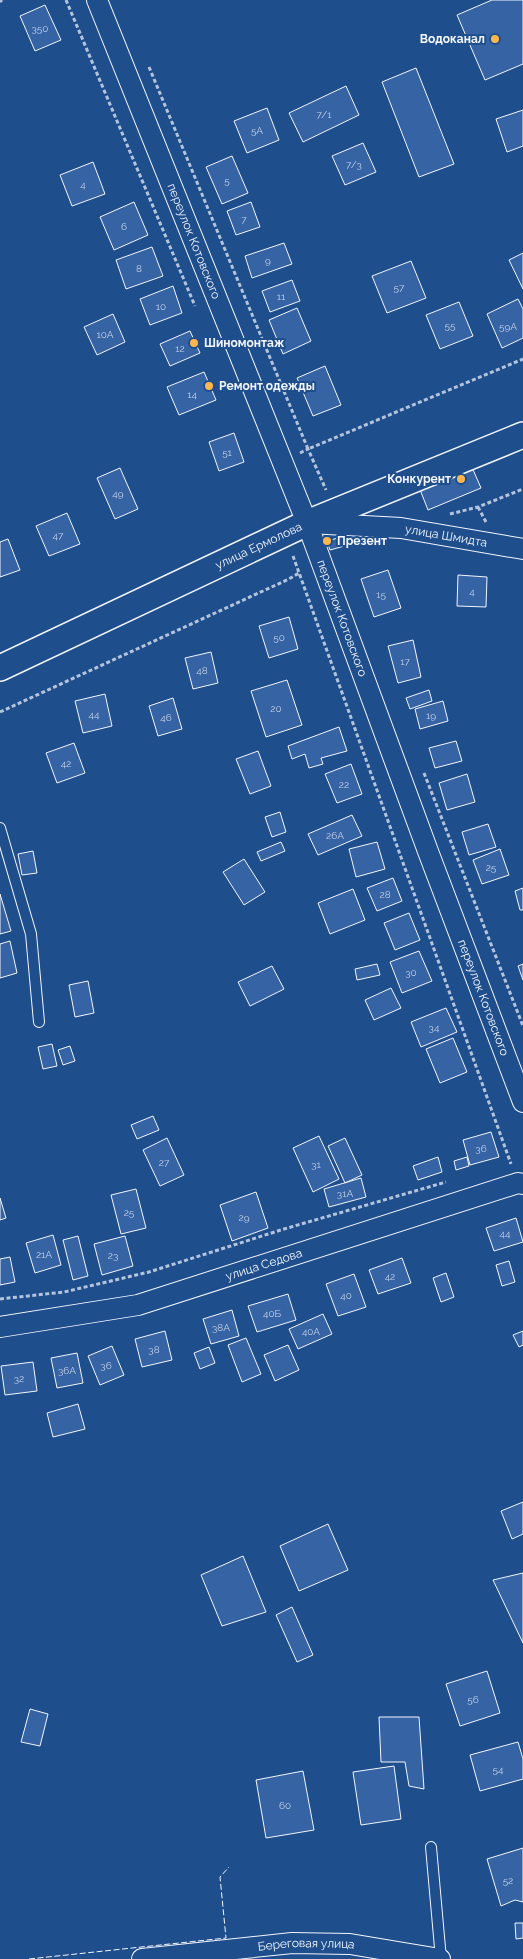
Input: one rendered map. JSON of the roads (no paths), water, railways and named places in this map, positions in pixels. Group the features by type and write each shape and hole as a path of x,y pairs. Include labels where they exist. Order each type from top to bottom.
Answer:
{"street":[{"name":"переулок Котовского","path":"97,0 307,523 523,1102"},
{"name":"улица Ермолова","path":"0,668 307,523 523,435"},
{"name":"улица Шмидта","path":"307,523 401,528 523,549"},
{"name":"улица Седова","path":"0,1327 138,1305 519,1177"},
{"name":"Береговая улица","path":"142,1959 301,1943 350,1944 441,1959"}],"lane":[{"path":"0,828 31,934 40,1022"},
{"path":"431,1847 441,1959"}],"place":[{"name":"Водоканал","path":"495,39"},
{"name":"Шиномонтаж","path":"194,343"},
{"name":"Ремонт одежды","path":"209,386"},
{"name":"Конкурент","path":"461,479"},
{"name":"Презент","path":"327,541"}]}
